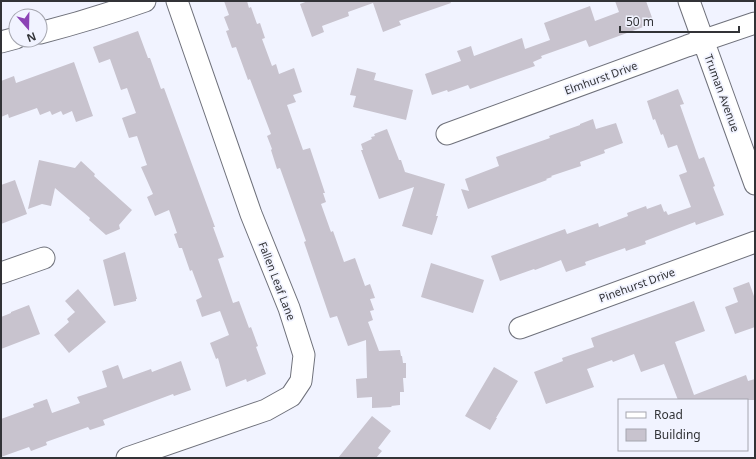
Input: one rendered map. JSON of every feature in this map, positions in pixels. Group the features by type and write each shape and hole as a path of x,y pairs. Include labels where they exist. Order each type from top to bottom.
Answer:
{"street":[{"path":"48,31 145,1"},
{"name":"Fallen Leaf Lane","path":"127,458 266,410 291,396 301,381 304,355 289,308 251,214 177,1"},
{"name":"Truman Avenue","path":"688,1 755,184"},
{"name":"Elmhurst Drive","path":"447,134 755,23"},
{"name":"Pinehurst Drive","path":"520,328 755,242"},
{"path":"1,273 44,258"}],"building":[{"path":"224,1 247,1 249,8 251,7 257,24 260,23 265,38 262,39 272,66 276,64 279,74 294,68 302,92 293,95 296,102 287,105 303,150 310,148 325,193 323,193 326,202 321,204 331,232 333,231 344,262 355,258 365,286 370,284 375,298 370,299 374,310 370,311 373,320 368,322 379,351 400,350 403,363 406,363 406,378 403,378 404,392 400,392 400,405 372,408 372,397 357,398 356,379 367,378 366,340 348,346 337,316 330,318 304,242 306,241 280,168 277,169 267,136 271,134 250,79 248,80 236,47 232,48 226,31 229,30 224,17 229,15"},
{"path":"308,1 450,1 451,3 399,21 401,25 383,32 373,3 348,12 349,16 322,26 324,32 312,37 300,4"},
{"path":"615,1 646,1 654,23 589,47 586,40 541,56 542,58 533,62 535,66 470,89 468,85 448,92 447,90 432,95 425,74 461,61 457,51 471,46 474,56 522,38 525,49 550,40 544,23 590,6 595,21 619,12"},
{"path":"138,31 148,58 150,58 161,89 164,88 215,227 213,227 224,257 218,259 233,303 239,301 249,328 251,327 258,346 256,347 266,374 247,382 246,379 226,387 218,358 216,359 210,343 229,335 220,311 202,317 196,300 202,297 192,270 190,271 182,248 179,248 174,234 177,233 169,210 155,216 147,197 153,194 141,167 147,165 137,136 129,138 122,118 136,113 127,88 121,90 110,59 99,63 93,47"},
{"path":"74,62 93,116 76,122 72,111 63,115 61,111 52,115 50,111 40,115 37,108 9,118 8,114 1,117 1,81 14,76 16,83"},
{"path":"357,68 376,73 374,80 413,90 406,120 353,107 356,96 350,95"},
{"path":"678,89 684,104 680,105 699,159 704,157 715,186 713,187 724,215 696,225 695,222 645,241 646,244 626,251 625,248 585,262 586,265 566,272 561,260 500,281 491,256 565,229 567,234 598,223 599,227 628,216 627,213 646,206 647,209 661,204 664,212 666,211 668,215 691,207 679,175 687,172 677,145 668,148 655,119 653,120 647,101"},
{"path":"593,119 596,129 616,123 623,143 604,150 605,153 580,162 581,166 551,176 552,177 546,179 547,180 468,209 461,189 469,191 465,179 499,166 496,157 550,138 549,136"},
{"path":"387,129 405,172 445,184 432,235 402,226 414,187 379,199 361,150 363,150 361,144 372,139 371,137 375,136 374,134"},
{"path":"39,160 75,168 81,161 95,174 94,176 132,210 119,225 120,229 106,235 89,220 90,218 55,188 51,206 42,204 28,209"},
{"path":"15,180 27,214 1,224 1,185"},
{"path":"125,252 137,299 136,301 114,306 103,260"},
{"path":"431,263 484,280 473,313 421,297"},
{"path":"749,282 755,299 755,327 735,334 725,307 738,302 733,288"},
{"path":"78,289 106,322 69,353 54,335 69,322 67,319 75,312 65,301"},
{"path":"694,301 705,331 675,342 694,395 746,375 748,381 755,379 755,400 678,399 664,364 641,372 634,354 613,362 612,360 587,369 594,387 546,404 534,372 563,361 562,358 594,347 591,338"},
{"path":"29,305 40,334 1,349 1,317"},
{"path":"181,361 191,390 174,396 173,394 103,420 105,425 90,430 88,427 46,442 47,445 31,451 29,447 1,457 1,419 34,407 33,404 47,399 52,413 80,403 77,397 107,387 102,371 118,365 123,379 151,369 152,372"},
{"path":"494,367 518,381 490,430 465,416"},
{"path":"372,416 391,431 378,448 382,451 376,458 338,458"}]}
